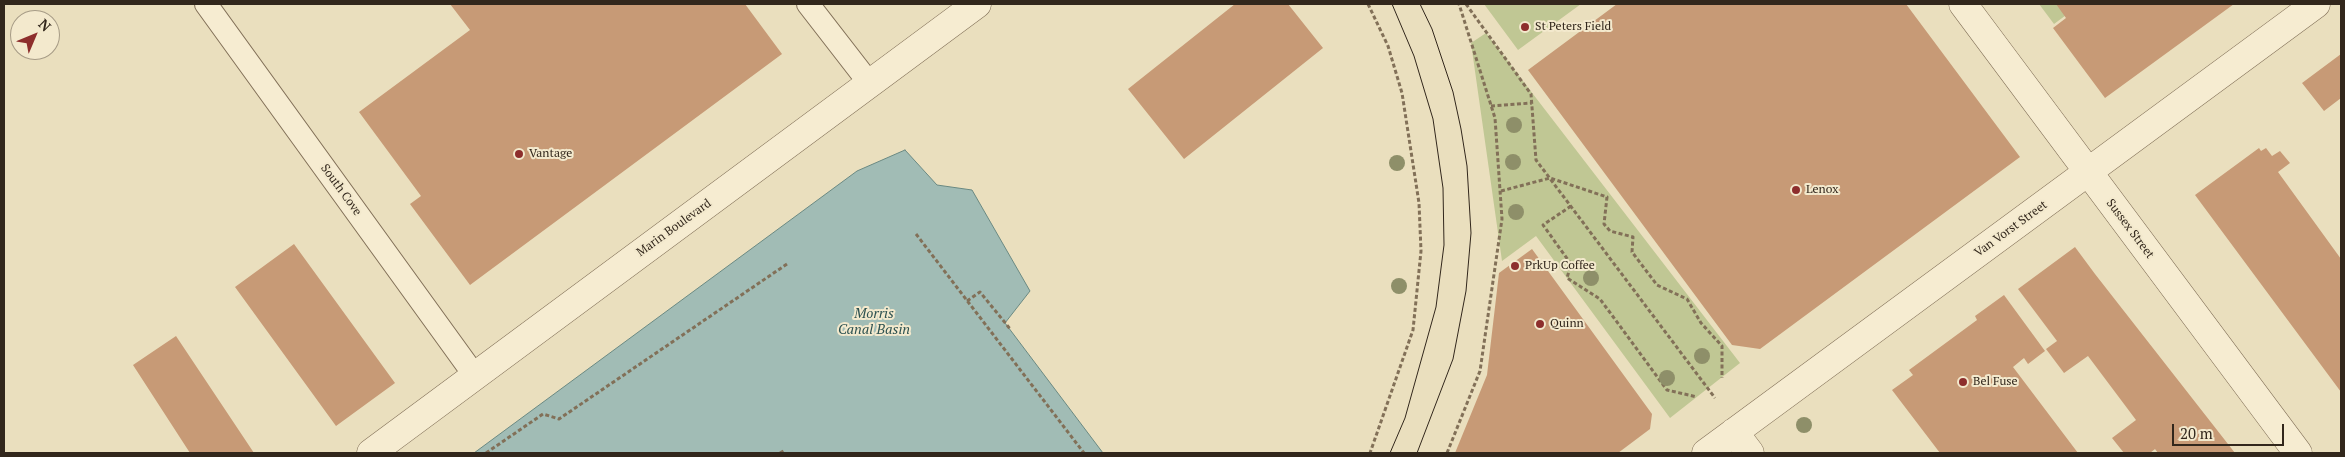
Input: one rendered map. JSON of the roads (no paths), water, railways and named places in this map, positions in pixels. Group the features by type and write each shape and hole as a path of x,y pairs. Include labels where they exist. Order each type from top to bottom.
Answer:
{"street":[{"name":"Marin Boulevard","path":"371,453 977,4"},
{"name":"Sussex Street","path":"1963,4 2298,453"},
{"name":"Van Vorst Street","path":"1706,453 1742,443 2088,172 2316,4"}],"lane":[{"name":"South Cove","path":"206,4 475,376"},
{"path":"808,4 870,84"}],"water":[{"name":"Morris Canal Basin","path":"905,150 937,185 972,190 1030,291 1005,323 1103,453 474,453 857,171"}],"tram line":[{"path":"1390,453 1405,418 1436,307 1444,245 1443,188 1433,119 1414,56 1392,4"},
{"path":"1417,453 1453,359 1466,291 1471,233 1467,166 1453,92 1432,29 1420,4"}],"place":[{"name":"St Peters Field","path":"1525,27"},
{"name":"Vantage","path":"519,154"},
{"name":"Lenox","path":"1796,190"},
{"name":"PrkUp Coffee","path":"1515,266"},
{"name":"Quinn","path":"1540,324"},
{"name":"Bel Fuse","path":"1963,382"}]}
